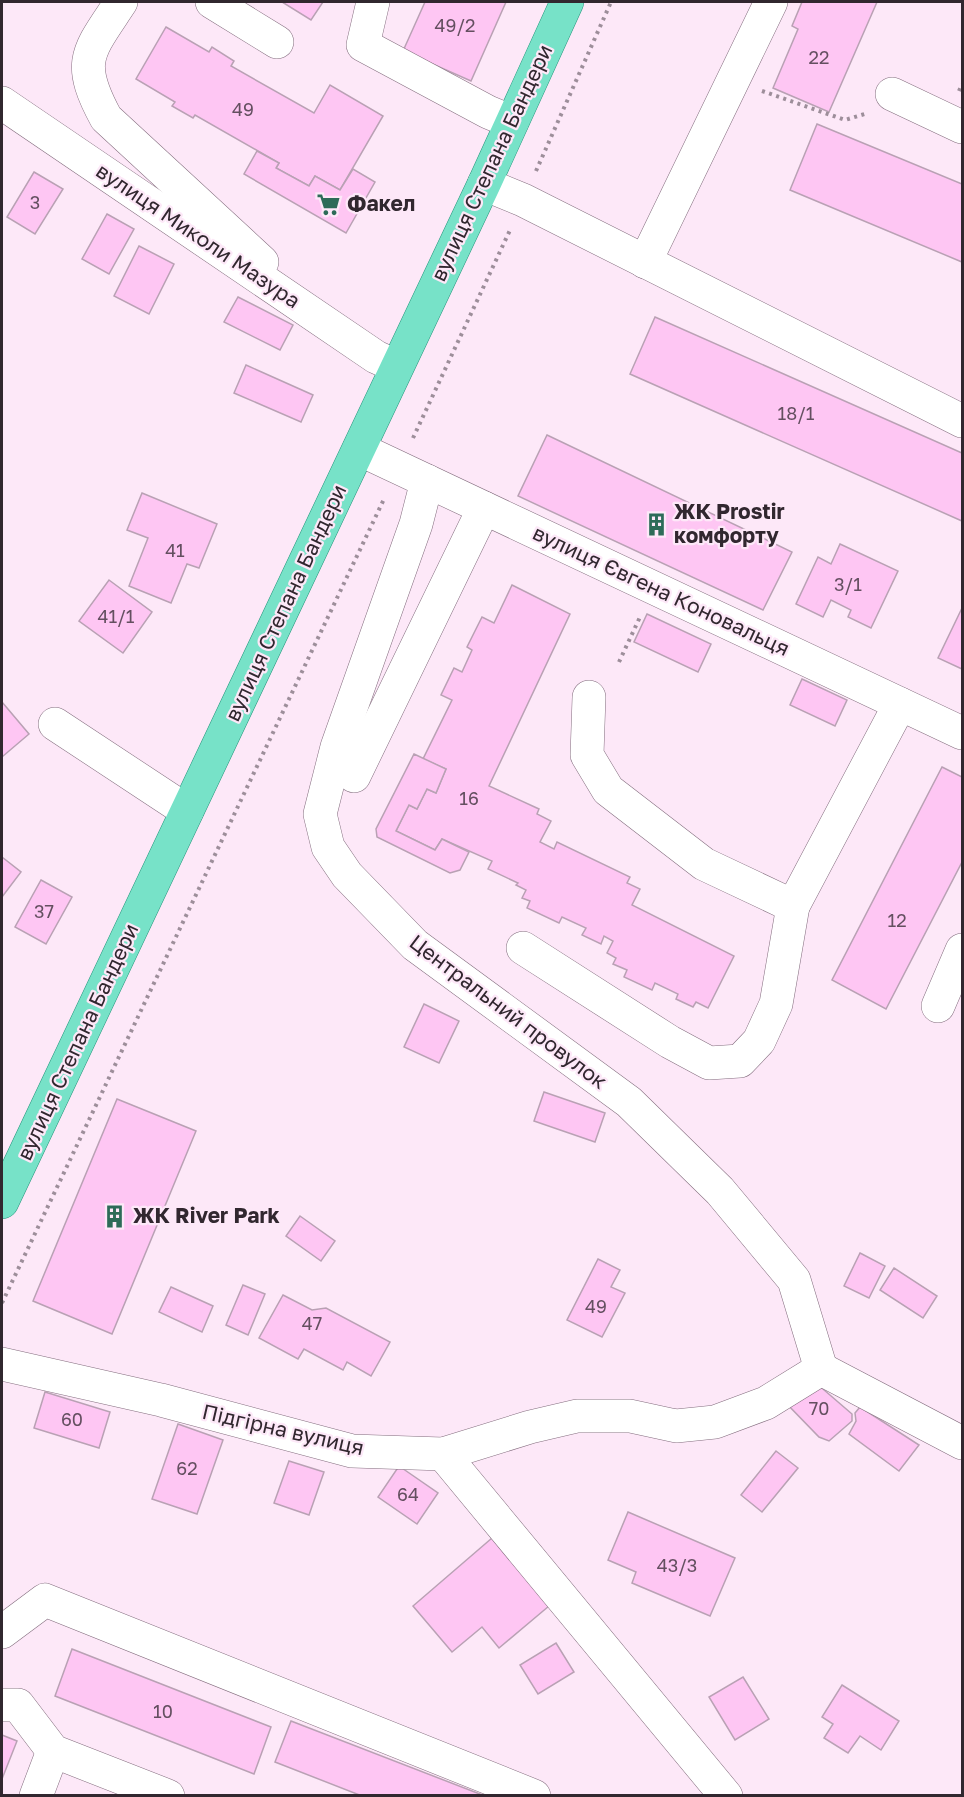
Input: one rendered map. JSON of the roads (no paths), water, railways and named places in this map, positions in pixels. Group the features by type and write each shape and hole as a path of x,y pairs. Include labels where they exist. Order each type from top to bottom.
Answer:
{"main road":[{"name":"вулиця Степана Бандери","path":"2,1202 484,184 567,2"}],"street":[{"path":"121,2 93,44 87,69 91,91 106,118 327,322"},
{"path":"212,2 278,42"},
{"path":"373,2 363,45 488,112 512,122"},
{"path":"645,262 771,2"},
{"path":"900,98 963,127"},
{"name":"вулиця Миколи Мазура","path":"2,103 213,249 327,322 376,357 396,366"},
{"path":"484,184 523,200 963,422"},
{"name":"вулиця Євгена Коновальця","path":"359,449 963,733"},
{"name":"Центральний провулок","path":"413,474 416,524 337,747 320,814 328,847 347,875 415,945 629,1102 720,1191 794,1280 821,1369"},
{"path":"354,776 484,508"},
{"path":"589,697 586,755 608,790 704,864 793,906"},
{"path":"523,948 670,1042 700,1058 710,1063 740,1061 759,1041 776,1004 793,906 900,704"},
{"path":"55,724 187,811"},
{"path":"938,1006 963,950"},
{"name":"Підгірна вулиця","path":"2,1364 161,1400 352,1451 443,1454 530,1426 577,1416 630,1416 676,1425 715,1422 766,1403 821,1369"},
{"path":"821,1369 963,1443"},
{"path":"443,1454 726,1796"},
{"path":"2,1632 45,1600 534,1796"},
{"path":"2,1705 18,1705 53,1751 168,1796"},
{"path":"36,1796 53,1751"}],"place":[{"name":"Факел","path":"329,204"},
{"name":"ЖК Prostir комфорту","path":"656,524"},
{"name":"ЖК River Park","path":"115,1216"}]}
